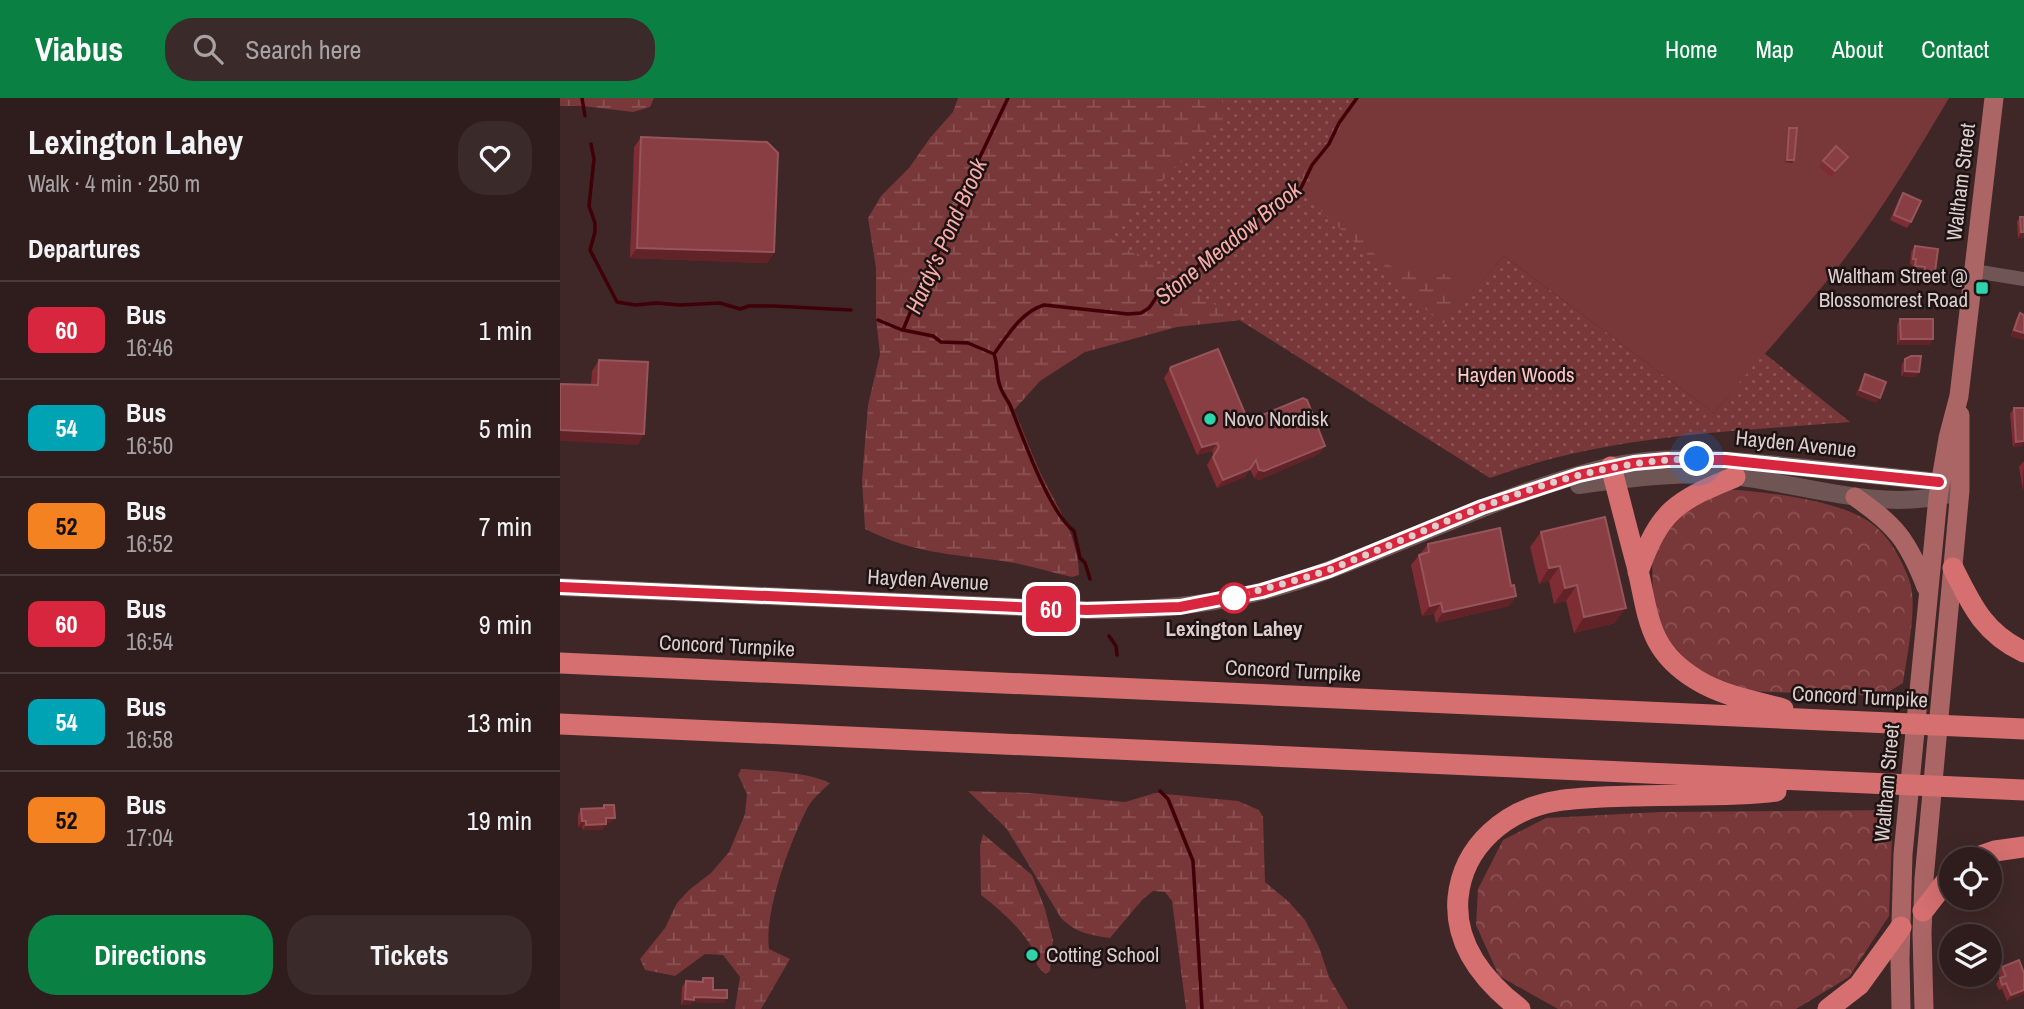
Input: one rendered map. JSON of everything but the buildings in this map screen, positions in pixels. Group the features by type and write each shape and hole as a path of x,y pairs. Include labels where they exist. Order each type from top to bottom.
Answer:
{"highway":[{"path":"1613,473 1651,628 1664,650 1684,671 1703,684 1729,695 1826,720"},
{"path":"1638,572 1652,536 1670,512 1695,493 1735,477"},
{"path":"1953,568 1970,604 1984,623 2003,641 2024,652"},
{"name":"Concord Turnpike","path":"560,663 2024,729"},
{"path":"560,724 2024,790"},
{"path":"1520,1009 1498,990 1473,960 1458,918 1459,889 1465,868 1481,842 1497,827 1531,808 1560,800 1762,792 1840,782"},
{"path":"2002,850 2024,847"},
{"path":"1923,911 1939,890"},
{"path":"1828,1009 1859,985 1900,927"}],"main road":[{"name":"Waltham Street","path":"1901,1009 1903,854 1928,593 1939,489 1959,396 1994,98"},
{"name":"Waltham Street","path":"1924,1009 1925,855 1960,490 1962,443 1959,396"},
{"path":"1855,497 1883,516 1898,532 1914,557 1928,593"}],"street":[{"path":"1974,271 2024,279"},
{"name":"Hayden Avenue","path":"560,587 1087,610 1168,608 1227,599 1301,580 1482,507 1527,492 1613,473 1653,460 1725,460 1939,489"},
{"name":"Hayden Avenue","path":"1613,473 1735,477 1802,486 1855,497 1893,500 1939,489"},
{"path":"1939,489 1960,490"}],"green space":[{"path":"560,98 654,98 650,107 633,112 560,106"},
{"path":"958,98 1358,98 1345,123 1309,163 1311,197 1335,216 1364,231 1370,240 1373,253 1394,268 1416,273 1436,270 1453,279 1448,330 1307,313 1177,327 1085,352 1040,381 1014,410 1039,470 1071,534 1079,575 1072,577 1011,562 916,548 865,529 862,480 868,405 880,354 876,318 876,268 868,218 881,196 909,168 953,112"},
{"name":"Hayden Woods","path":"1222,98 1355,98 1295,186 1442,325 1504,256 1714,413 1764,353 1850,422 1713,433 1623,444 1534,464 1490,478 1108,237 1223,119"},
{"path":"1355,98 1949,98 1860,238 1799,315 1714,413 1504,256 1442,326 1294,186"},
{"path":"1725,489 1821,502 1857,515 1885,536 1901,561 1912,592 1912,625 1903,683 1882,696 1744,691 1699,674 1669,641 1653,606 1652,555 1676,513"},
{"path":"741,769 797,774 830,783 808,807 780,877 770,916 769,949 790,959 761,1009 735,1009 740,977 723,955 705,954 675,976 645,970 640,959 665,928 677,903 711,873 729,852 745,814 747,794 738,775"},
{"path":"968,791 1031,793 1125,802 1155,793 1238,801 1259,810 1263,817 1265,882 1305,920 1319,947 1329,977 1348,1009 1186,1009 1172,901 1165,892 1153,891 1142,900 1110,938 1078,930 1061,918 1007,829"},
{"path":"1893,810 1889,916 1849,977 1796,1009 1558,1009 1499,976 1476,925 1478,889 1503,840 1546,818 1660,812"},
{"path":"983,834 1032,875 1053,940 1050,971 1046,974 1037,964 1031,946 1021,932 981,895 980,846"}],"waterway":[{"path":"582,98 585,116"},
{"name":"Hardy's Pond Brook","path":"1008,98 968,182 953,223 944,234 934,264 903,330 933,336 941,342 968,343 994,354 1001,389 1046,491 1055,508 1074,531 1080,558 1085,563 1090,579"},
{"name":"Stone Meadow Brook","path":"994,354 1028,313 1044,305 1128,314 1141,313 1149,308 1158,295 1187,278 1204,260 1225,249 1252,220 1301,188 1312,165 1329,144 1339,123 1357,98"},
{"path":"591,144 594,159 589,206 595,232 590,250 617,302 635,305 720,303 740,309 749,306 773,306 851,310"},
{"path":"878,320 902,330"},
{"path":"1109,636 1116,646 1117,655"},
{"path":"1160,791 1168,799 1193,861 1202,1009"}],"bus line":[{"name":"60","path":"560,587 1087,610 1168,608 1227,599 1292,582 1329,570 1482,507 1579,475 1634,463 1725,460 1939,482"}],"place":[{"name":"Waltham Street @ Blossomcrest Road","path":"1982,288"},
{"name":"Novo Nordisk","path":"1210,419"},
{"name":"Lexington Lahey","path":"1234,598"},
{"name":"Cotting School","path":"1032,955"}],"route":[{"path":"1234,598 1310,576 1482,507 1579,475 1634,463 1697,459"}]}
